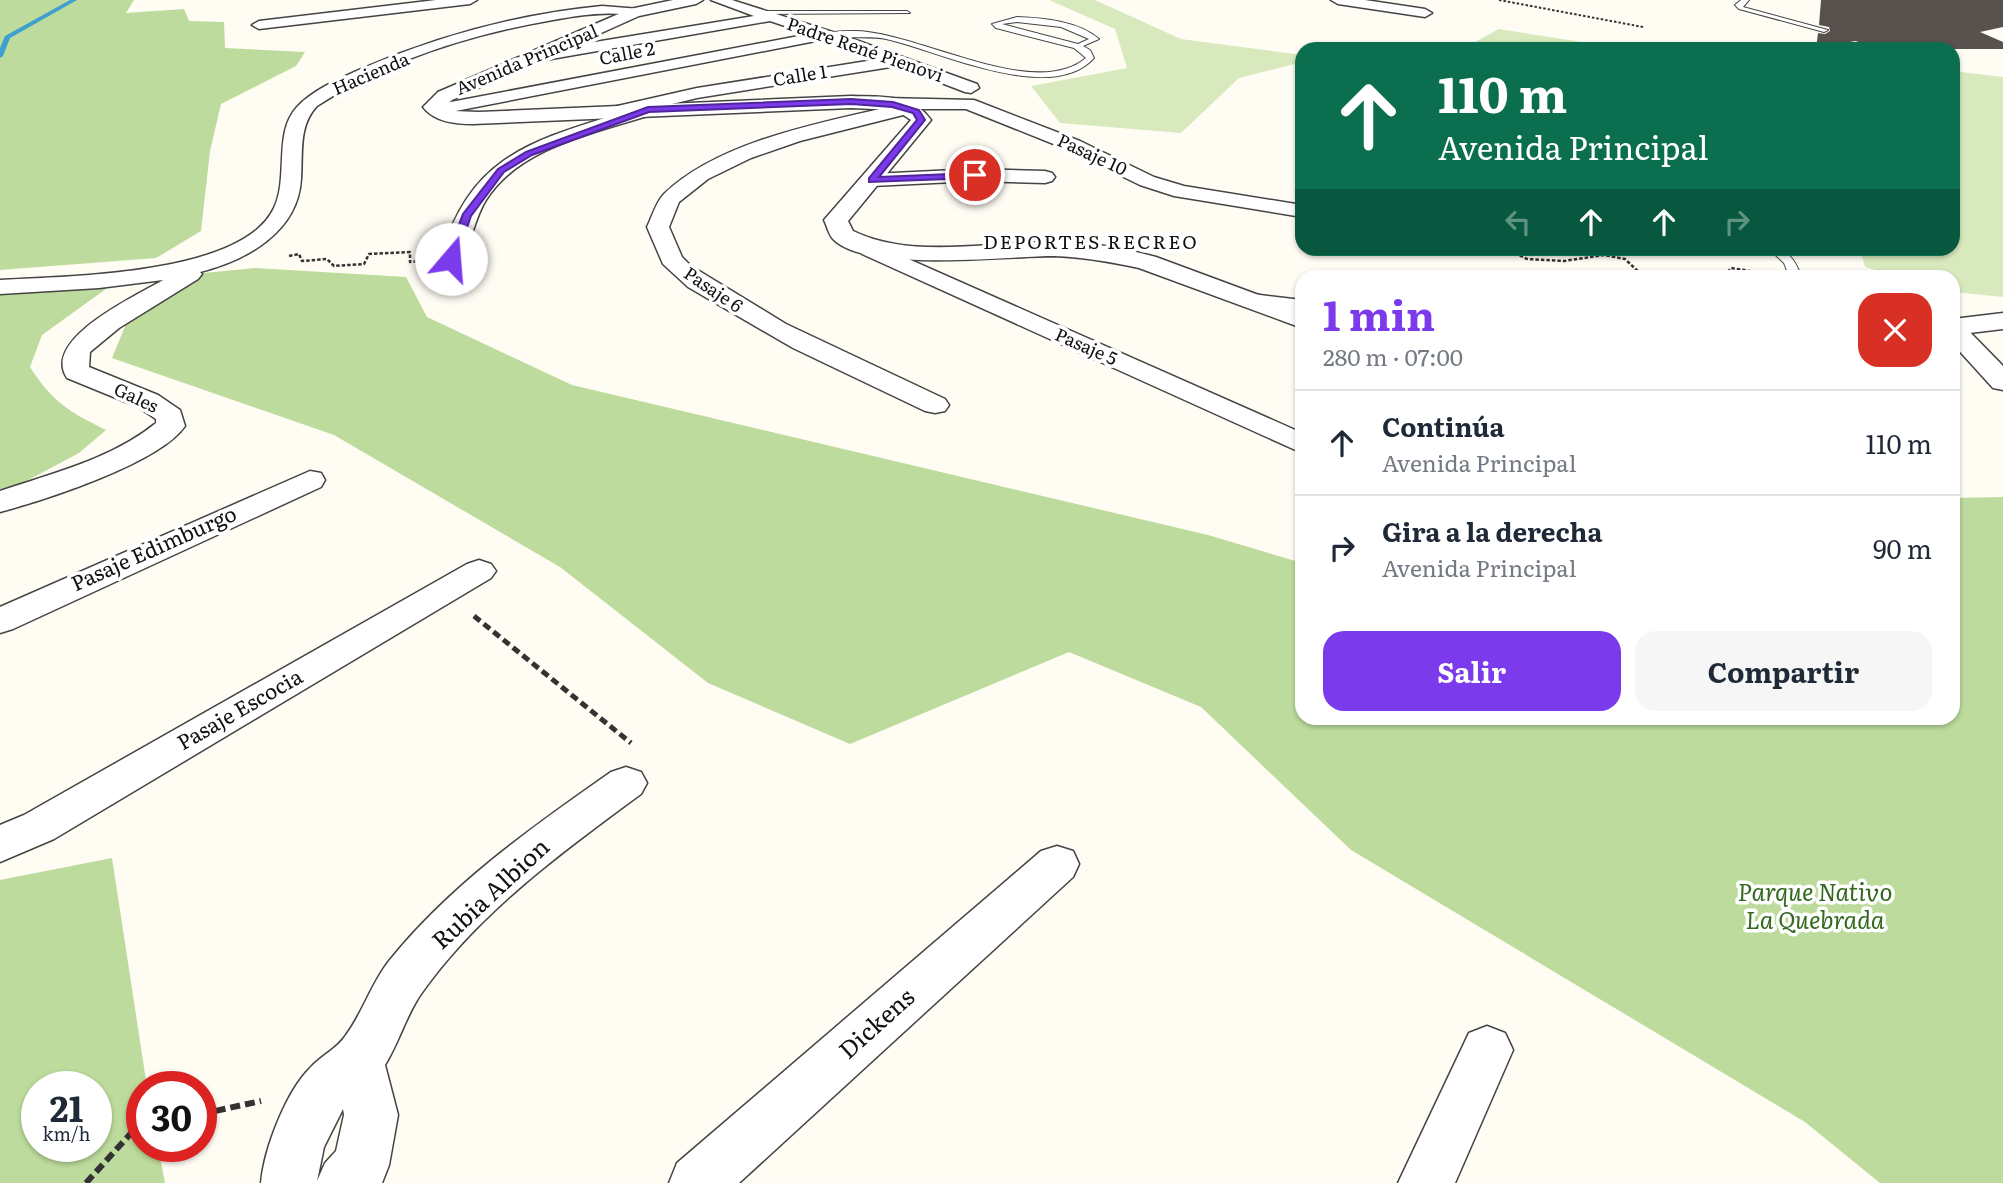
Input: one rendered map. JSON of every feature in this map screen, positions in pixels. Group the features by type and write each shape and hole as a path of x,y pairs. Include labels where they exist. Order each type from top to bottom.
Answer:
{"street":[{"path":"275,12 385,0"},
{"name":"Avenida Principal","path":"696,0 635,12 444,96 434,103 435,110 450,116 468,118 839,102 883,103 909,108"},
{"name":"Padre René Pienovi","path":"718,0 826,35 971,88"},
{"path":"1338,0 1424,13"},
{"path":"450,15 479,5"},
{"path":"259,26 324,23 479,5"},
{"name":"Hacienda","path":"0,287 158,274 201,266 256,240 279,220 293,181 295,136 302,111 318,97 354,79 469,35 596,11 626,9 635,12"},
{"path":"534,57 764,15"},
{"name":"Calle 2","path":"435,110 826,35"},
{"name":"Calle 1","path":"619,111 697,93 898,61"},
{"name":"Pasaje 10","path":"883,103 968,104 1073,145 1147,181 1170,188 1295,210"},
{"path":"909,108 920,116 919,124 840,213 835,226 845,239 870,249 904,253 1034,248 1100,252 1147,262 1295,317"},
{"name":"Pasaje 6","path":"909,108 790,138 718,164 674,195 666,207 659,232 662,245 670,258 698,282 755,317 935,405"},
{"path":"451,259 467,216 501,170 529,153 648,110"},
{"path":"872,180 975,175 1045,177"},
{"name":"Pasaje 5","path":"870,249 1295,441"},
{"name":"Gales","path":"0,502 124,455 157,440 171,426 170,416 148,401 77,372 77,348 101,329 201,266"},
{"path":"1252,302 1295,306"},
{"path":"1960,315 2000,321"},
{"path":"1960,327 2000,321"},
{"path":"1960,336 2003,382"},
{"name":"Pasaje Edimburgo","path":"0,621 310,480"},
{"name":"Pasaje Escocia","path":"0,844 39,827 479,571"},
{"name":"Rubia Albion","path":"289,1183 289,1171 312,1112 327,1086 358,1061 404,980 465,911 548,840 626,783"},
{"name":"Dickens","path":"697,1183 1057,864"},
{"path":"1426,1183 1487,1050"},
{"path":"345,1183 361,1165 371,1115 358,1061"}],"lane":[{"path":"1746,0 1738,5 1741,8 1824,30"},
{"path":"764,15 907,13"},
{"path":"826,35 860,33 889,36 996,71 1036,75 1062,72 1085,65 1090,58 1087,52 1077,46 999,26 996,24 999,21 1036,19 1085,33 1095,39 1082,44"},
{"path":"1783,256 1789,261 1793,270"}],"path":[{"path":"1499,0 1643,27"},
{"path":"287,256 299,254 302,261 327,259 334,266 364,264 369,254 410,252 410,262 451,259"},
{"path":"1521,256 1527,259 1564,261 1597,256"},
{"path":"1609,256 1625,259 1637,270"},
{"path":"444,591 637,748 626,783"},
{"path":"86,1183 126,1141"}],"green space":[{"path":"0,0 134,0 126,13 184,9 189,21 224,22 225,48 305,52 296,66 221,104 210,151 201,231 156,258 0,270"},
{"path":"1049,0 1095,0 1181,39 1295,54 1295,64 1239,78 1181,133 1060,123 1031,86 1127,68 1115,29"},
{"path":"1499,29 1581,42 1475,42"},
{"path":"1960,72 2003,77 2003,297 1960,293 1960,270 1876,270 1865,267 1862,256 1960,256"},
{"name":"Parque Nativo La Quebrada","path":"255,268 406,277 427,317 572,385 1208,535 1295,561 1295,725 1960,725 1960,498 2003,497 2003,1183 1880,1183 1805,1122 1351,850 1201,707 1069,652 850,744 708,683 560,567 334,435 112,358 126,324 204,273"},
{"path":"110,286 42,335 30,367 47,390 63,405 106,430 79,453 0,495 0,293"},
{"path":"112,858 145,1071 126,1071 126,1162 161,1162 165,1183 0,1183 0,880"}],"building":[{"path":"1821,0 2003,0 2003,27 1980,32 2003,42 2003,49 1960,49 1960,42 1817,42 1818,33 1825,34 1830,31 1829,27 1819,25"}],"waterway":[{"path":"0,56 7,37 74,0"}],"district":[{"name":"DEPORTES RECREO","path":"1091,242"}],"route":[{"path":"451,259 457,236 467,216 482,191 501,170 529,153 648,110 851,102 893,104 909,108 916,112 921,120 872,180 975,175"}]}
